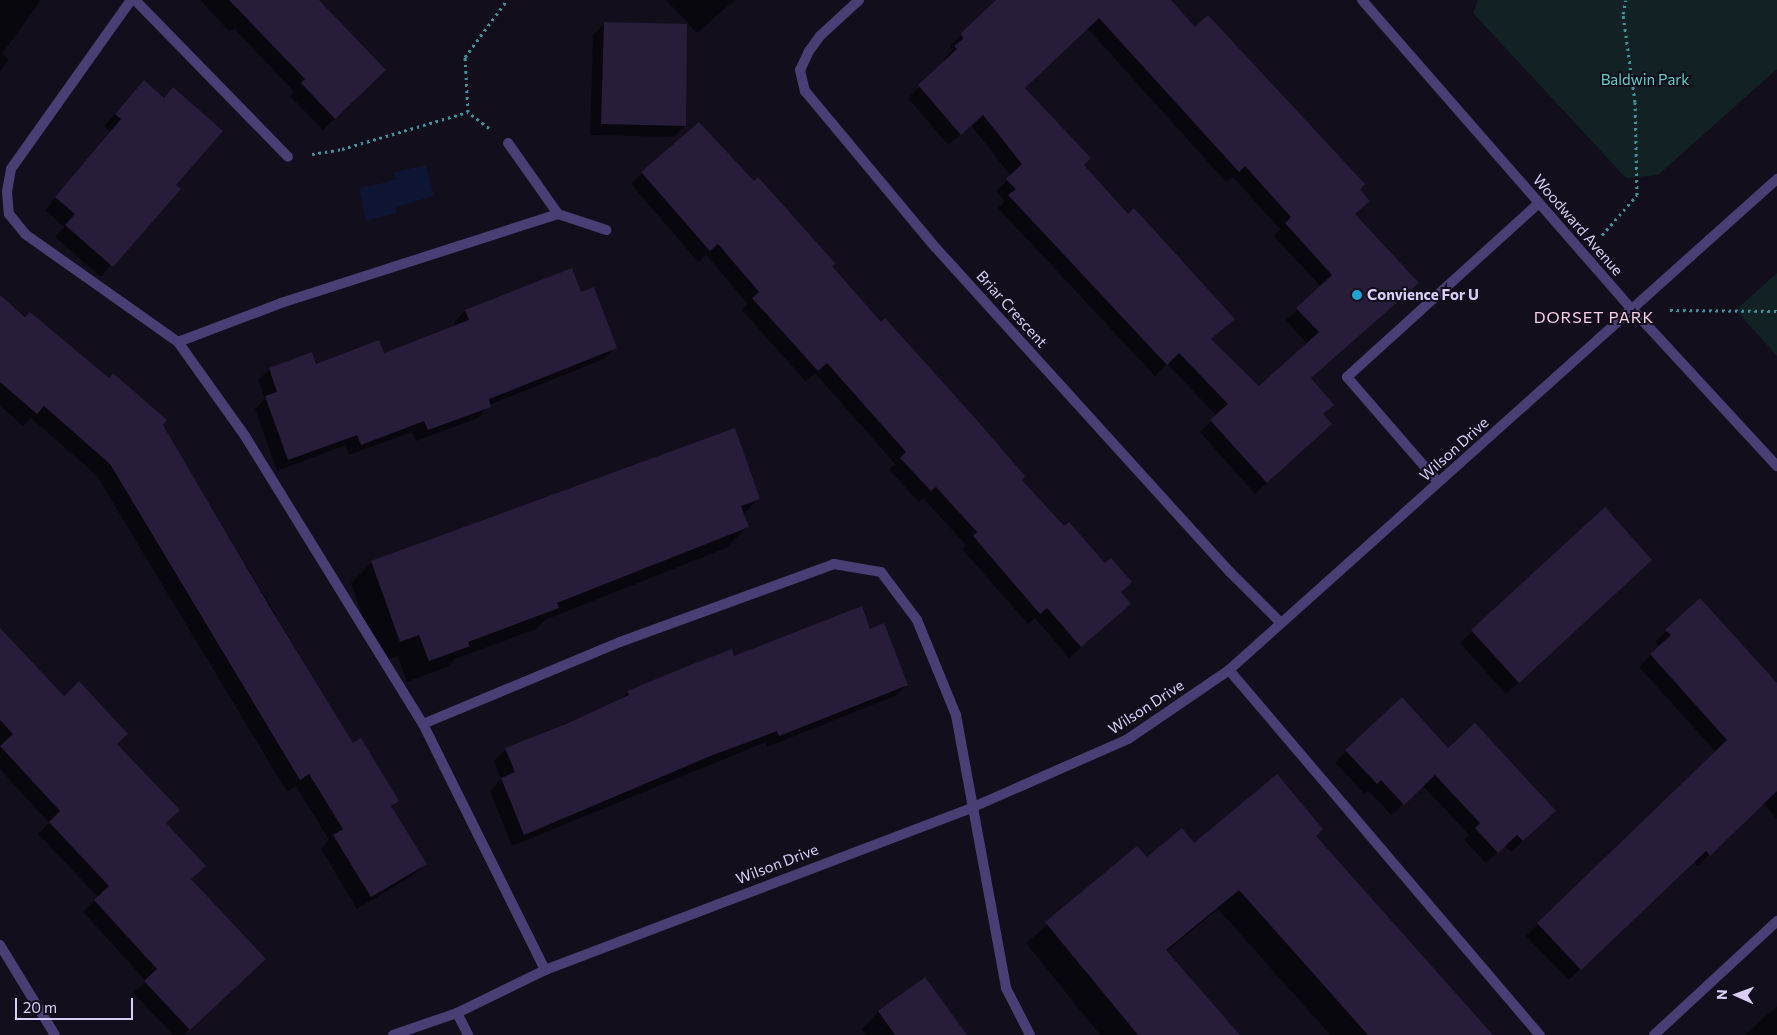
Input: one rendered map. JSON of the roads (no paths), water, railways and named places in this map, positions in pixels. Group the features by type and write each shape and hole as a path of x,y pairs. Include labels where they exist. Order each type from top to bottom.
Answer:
{"street":[{"path":"288,157 133,0 11,169 7,192 9,214 24,234 178,342 245,436 423,724 545,970"},
{"name":"Briar Crescent","path":"858,0 820,36 809,51 800,70 805,91 936,248 1230,572 1281,623"},
{"name":"Woodward Avenue","path":"1362,0 1632,309 1777,466"},
{"path":"508,143 558,214"},
{"name":"Wilson Drive","path":"393,1035 457,1013 545,970 971,808 1128,739 1229,670 1777,179"},
{"path":"1438,482 1347,377 1539,203"},
{"path":"178,342 281,303 558,214 606,230"},
{"path":"423,724 620,642 834,564 881,572 918,620 956,715 971,808 1006,988 1030,1035"},
{"path":"1229,670 1540,1035"},
{"path":"1654,1035 1777,921"},
{"path":"0,945 55,1035"},
{"path":"457,1013 468,1035"}],"water":[{"path":"426,165 434,196 396,207 396,213 366,221 359,188 396,179 394,172"}],"place":[{"name":"Convience For U","path":"1357,295"}],"district":[{"name":"DORSET PARK","path":"1594,317"}],"park label":[{"name":"Baldwin Park","path":"1645,80"}]}
